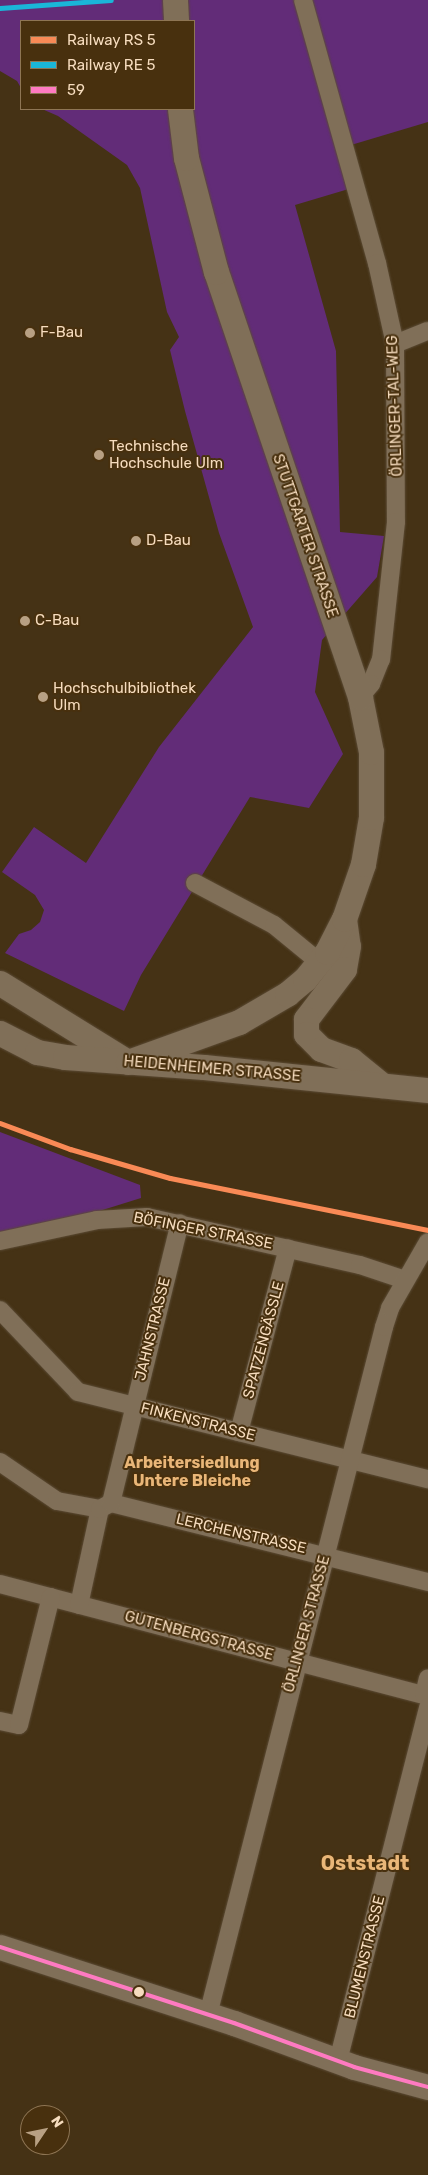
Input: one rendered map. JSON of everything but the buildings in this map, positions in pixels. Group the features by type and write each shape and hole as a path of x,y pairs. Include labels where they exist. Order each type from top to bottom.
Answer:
{"main road":[{"path":"175,0 176,20"},
{"name":"STUTTGARTER STRASSE","path":"128,1062 216,1032 264,1010 305,979 319,962 344,920 363,864 371,816 370,752 360,696 216,272 186,158 180,110"},
{"path":"344,920 348,946 344,969 306,1019 306,1034 321,1049 351,1060 382,1085"},
{"path":"0,983 128,1062"},
{"name":"HEIDENHEIMER STRASSE","path":"0,1033 37,1052 428,1090"},
{"path":"0,1946 208,2015 338,2061 428,2087"}],"street":[{"name":"ÖRLINGER-TAL-WEG","path":"302,0 377,262 395,344 396,522 381,658 371,684 360,696"},
{"path":"395,344 428,331"},
{"path":"195,883 274,925 319,962"},
{"name":"BÖFINGER STRASSE","path":"0,1241 128,1216 180,1223 288,1248 360,1265 404,1280"},
{"name":"JAHNSTRASSE","path":"79,1605 180,1223"},
{"name":"ÖRLINGER STRASSE","path":"208,2015 296,1662 384,1328 404,1280 428,1242"},
{"name":"SPATZENGÄSSLE","path":"239,1432 288,1248"},
{"name":"FINKENSTRASSE","path":"0,1310 78,1392 428,1479"},
{"name":"LERCHENSTRASSE","path":"0,1462 57,1501 105,1506 326,1554 428,1582"},
{"name":"GUTENBERGSTRASSE","path":"0,1584 296,1662 426,1700"},
{"path":"0,1721 19,1725 51,1597"},
{"name":"BLUMENSTRASSE","path":"338,2061 426,1700 428,1678"}],"shaded area":[{"path":"0,0 299,0 352,188 295,205 336,351 340,532 384,536 377,577 322,640 315,692 343,754 309,808 250,797 141,975 124,1011 5,953 19,934 31,930 40,922 44,910 35,895 2,872 34,827 86,863 159,747 253,627 219,533 185,411 170,350 179,337 167,312 140,188 127,165 58,116 44,110 195,110 195,20 20,20 20,86 17,81 0,71"},
{"path":"312,0 428,0 428,122 351,145"},
{"path":"0,1132 140,1185 141,1198 0,1242"}],"transit line":[{"path":"0,8 111,0"},
{"path":"0,1123 70,1149 170,1178 428,1230"},
{"name":"59","path":"0,1947 234,2023 354,2067 428,2087"}],"place":[{"name":"F-Bau","path":"30,333"},
{"name":"Technische Hochschule Ulm","path":"99,455"},
{"name":"D-Bau","path":"136,541"},
{"name":"C-Bau","path":"25,621"},
{"name":"Hochschulbibliothek Ulm","path":"43,697"}],"district":[{"name":"Arbeitersiedlung Untere Bleiche","path":"192,1472"},
{"name":"Oststadt","path":"365,1863"}]}
